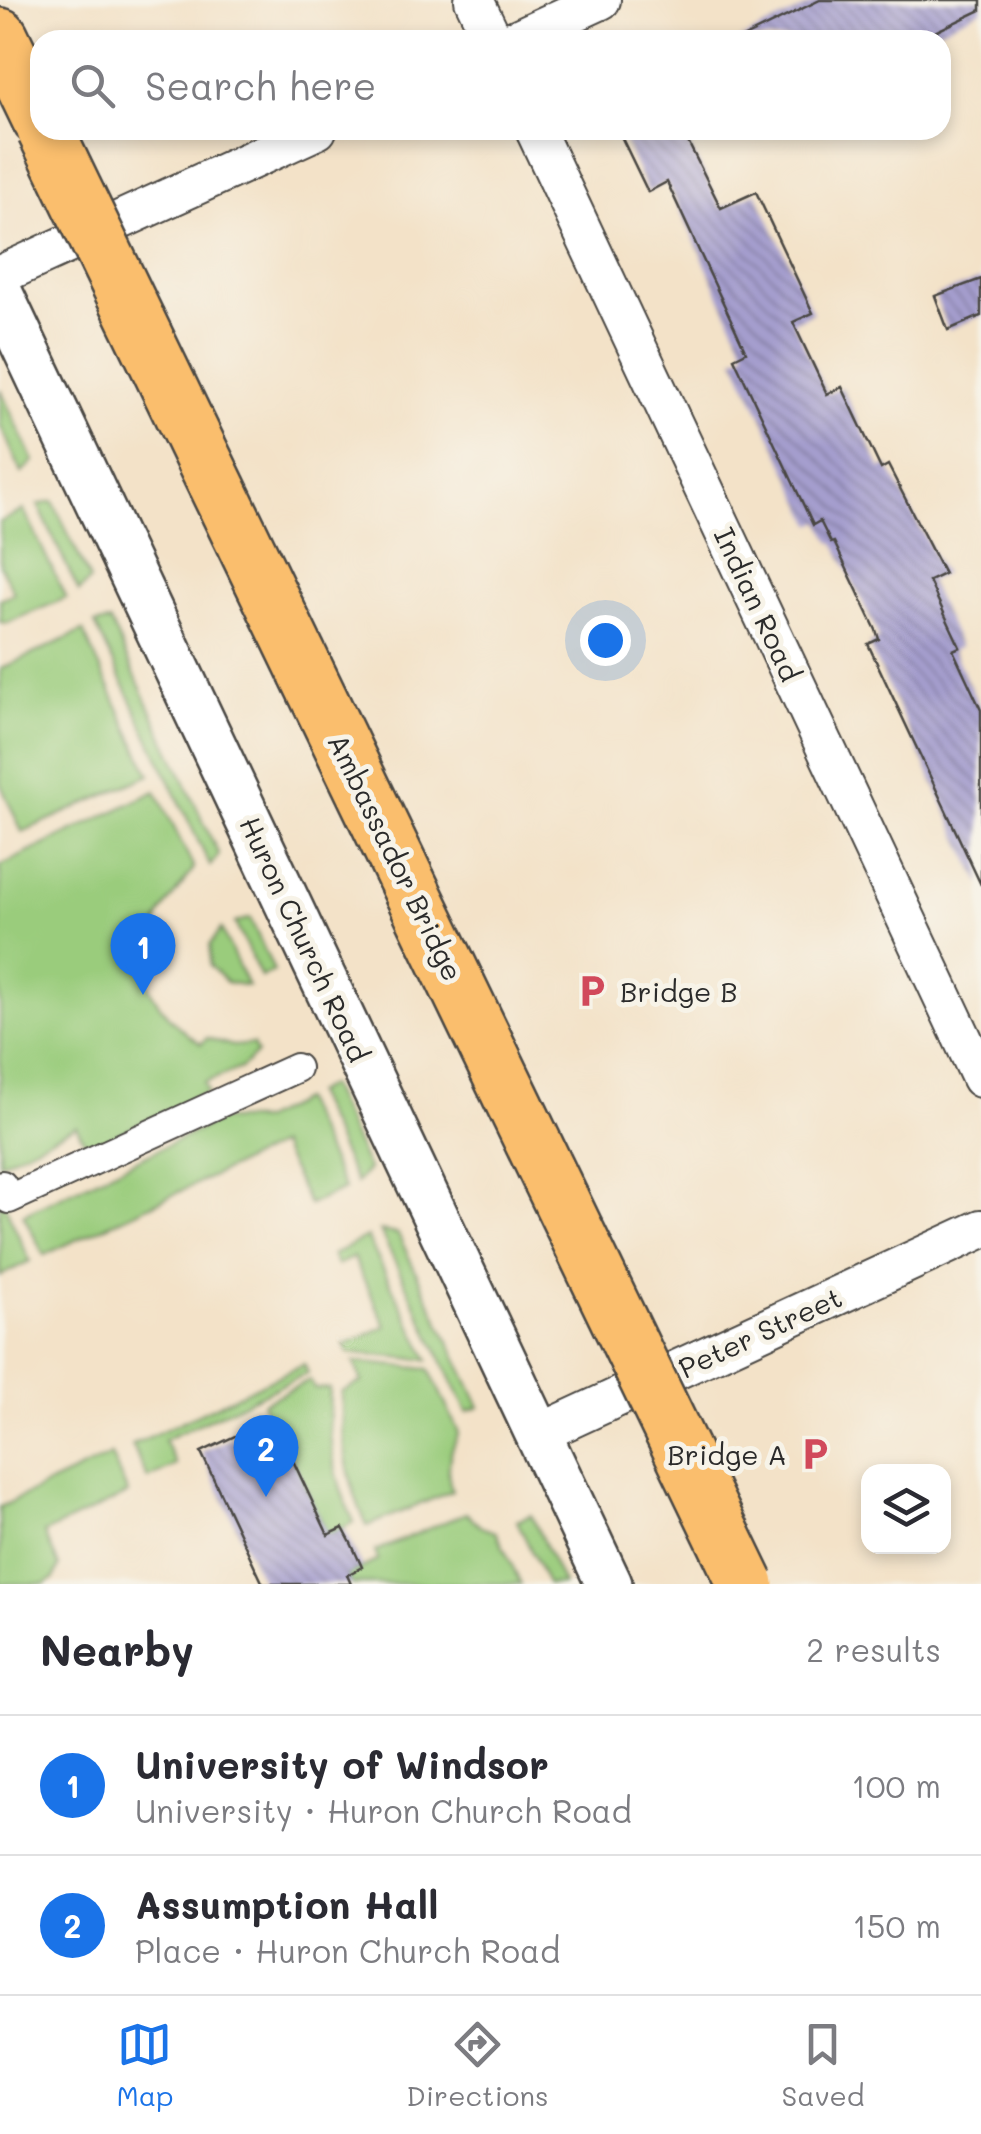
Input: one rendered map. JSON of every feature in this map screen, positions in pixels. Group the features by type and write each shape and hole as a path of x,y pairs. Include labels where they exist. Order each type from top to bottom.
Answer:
{"highway":[{"path":"0,36 30,98"},
{"name":"Ambassador Bridge","path":"50,140 746,1584"}],"street":[{"path":"474,0 489,30"},
{"path":"536,30 601,0"},
{"path":"0,275 296,140"},
{"name":"Indian Road","path":"540,140 981,1078"},
{"name":"Huron Church Road","path":"0,294 609,1584"},
{"path":"0,1186 9,1199 296,1068"},
{"name":"Peter Street","path":"538,1434 981,1229"}],"green space":[{"path":"0,389 34,461 22,473 0,425"},
{"path":"53,501 90,580 79,592 38,505"},
{"path":"24,510 66,598 7,623 0,622 0,599 14,593 0,565 0,522"},
{"path":"110,622 219,855 210,866 95,624"},
{"path":"83,631 150,775 22,832 0,783 0,669"},
{"path":"156,791 194,868 159,918 151,957 141,957 148,985 169,1017 201,1044 207,1038 233,1046 253,1044 257,1053 241,1068 204,1083 208,1092 88,1148 76,1126 0,1163 0,866"},
{"path":"250,918 274,971 261,977 235,923"},
{"path":"221,929 248,986 226,982 210,966 210,945"},
{"path":"329,1085 368,1169 356,1183 314,1093"},
{"path":"302,1100 344,1189 309,1205 279,1145 44,1255 23,1214 220,1120 262,1120"},
{"path":"3,1201 30,1261 0,1276 0,1202"},
{"path":"380,1231 398,1234 480,1407 467,1412"},
{"path":"367,1237 429,1360 349,1353 345,1345 386,1326 353,1257 337,1265 332,1255"},
{"path":"354,1362 429,1369 459,1433 449,1462 452,1491 367,1526 350,1477 343,1427 342,1392 362,1382"},
{"path":"304,1364 308,1373 164,1440 176,1465 148,1479 132,1445"},
{"path":"310,1380 314,1388 330,1389 333,1457 354,1522 328,1535 262,1403"},
{"path":"111,1455 128,1494 44,1533 59,1566 54,1579 45,1584 0,1584 0,1507"},
{"path":"466,1513 481,1527 496,1532 521,1584 351,1584 347,1575 378,1560 375,1551"},
{"path":"531,1515 563,1584 547,1584 517,1521"}],"building":[{"path":"820,0 981,0 981,10 939,30 758,30"},
{"path":"623,140 687,140 721,208 756,192 813,313 793,322 827,394 842,387 881,469 888,465 944,574 929,581 960,647 953,650 981,710 981,885 868,644 879,639 876,630 834,542 831,543 820,521 813,525 734,358 746,352 667,182 648,192"},
{"path":"981,279 981,316 948,330 935,296"},
{"path":"273,1418 328,1535 343,1528 351,1543 362,1567 347,1575 351,1584 263,1584 201,1452"}],"place":[{"name":"Bridge B","path":"592,991"},
{"name":"University of Windsor","path":"143,995"},
{"name":"Bridge A","path":"815,1454"},
{"name":"Assumption Hall","path":"266,1497"}]}
